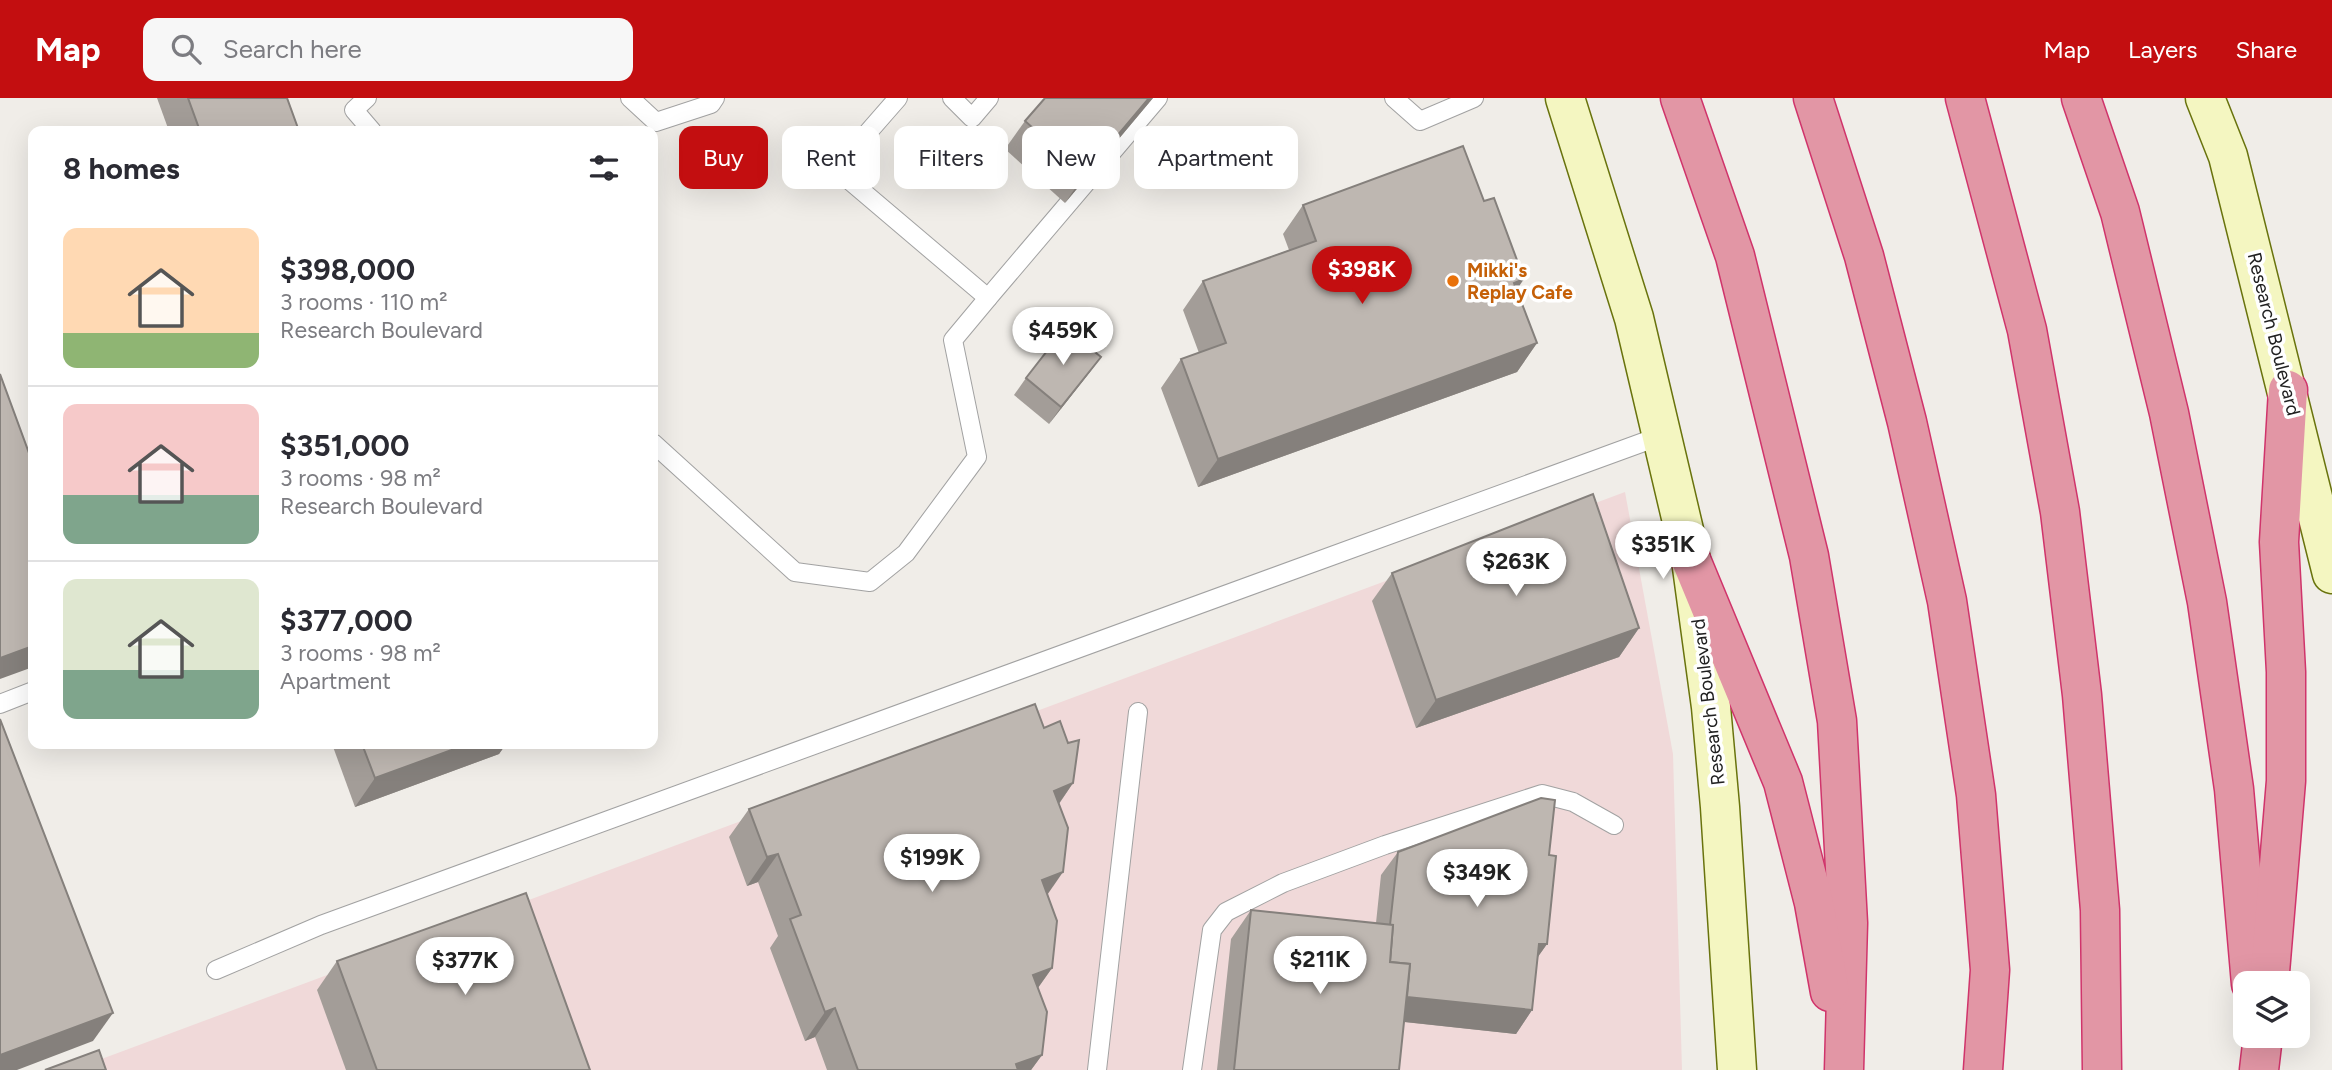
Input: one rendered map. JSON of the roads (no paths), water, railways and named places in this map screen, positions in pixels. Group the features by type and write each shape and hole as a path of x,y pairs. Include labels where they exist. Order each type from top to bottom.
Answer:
{"highway":[{"path":"1680,98 1735,256 1772,397 1809,556 1837,721 1848,923 1843,1070"},
{"path":"1813,98 1864,256 1907,422 1947,601 1979,822 1990,970 1983,1070"},
{"path":"1965,98 2028,330 2060,512 2082,695 2100,910 2102,1070"},
{"path":"2081,98 2120,212 2169,413 2207,603 2234,789 2250,971"},
{"path":"2270,971 2286,782 2286,673 2279,542 2288,390"},
{"path":"1691,560 1783,782 1814,903 1843,1070"},
{"path":"2254,1048 2256,1070"},
{"path":"2256,1070 2261,1048"}],"main road":[{"name":"Research Boulevard","path":"1565,98 1634,318 1691,560 1714,745 1728,908 1737,1070"},
{"name":"Research Boulevard","path":"2205,98 2228,156 2332,574"}],"lane":[{"path":"367,98 354,110 368,126"},
{"path":"630,98 656,122 711,104 715,98"},
{"path":"898,98 836,169 988,298"},
{"path":"952,98 972,118 989,98"},
{"path":"658,448 795,572 870,582 906,553 978,457 953,340 1158,98"},
{"path":"1394,98 1420,121 1474,98"},
{"path":"216,970 321,925 1663,435"},
{"path":"0,704 28,693"},
{"path":"1097,1070 1138,712"},
{"path":"1192,1070 1212,930 1226,912 1283,883 1385,845 1542,794 1573,802 1614,825"}],"place":[{"name":"Mikki's Replay Cafe","path":"1453,281"}]}
